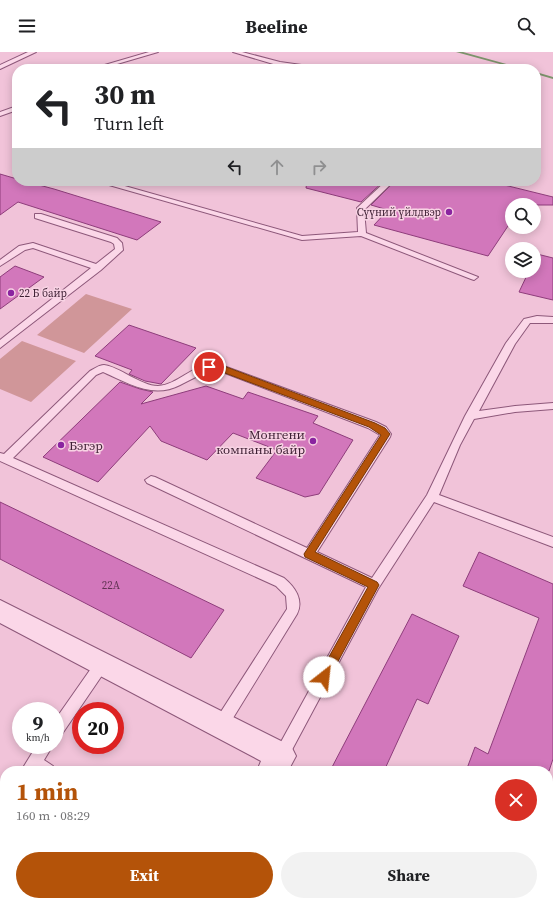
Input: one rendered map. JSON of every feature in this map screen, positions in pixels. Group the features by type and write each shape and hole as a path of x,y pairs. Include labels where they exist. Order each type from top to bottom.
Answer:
{"street":[{"path":"0,611 220,726 276,763"}],"lane":[{"path":"0,67 33,52"},
{"path":"112,64 154,52"},
{"path":"236,52 280,64"},
{"path":"0,114 12,110"},
{"path":"118,186 302,238 362,234 474,277"},
{"path":"362,234 360,210 385,186"},
{"path":"0,345 119,250 118,243 114,240 38,216"},
{"path":"0,264 22,248 33,245 98,268"},
{"path":"276,763 374,585 432,497 454,445 512,343 527,321 537,319 553,320"},
{"path":"220,726 292,610 294,599 288,588 280,582 3,458 98,369 103,368 156,389 172,384 203,369 218,367 372,425 382,430 386,434 308,554"},
{"path":"470,416 515,409 553,406"},
{"path":"151,480 374,585"},
{"path":"432,497 553,542"},
{"path":"64,719 102,664"},
{"path":"32,766 40,754"}],"shaded area":[{"path":"86,294 132,309 84,353 37,335"},
{"path":"22,341 76,361 31,402 0,389 0,359"}],"building":[{"path":"0,174 12,178 12,186 43,186 161,222 137,240 18,202 0,215"},
{"path":"306,186 379,186 361,202 306,188"},
{"name":"Сүүний үйлдвэр","path":"390,186 508,186 553,197 553,205 541,205 541,198 505,198 505,230 488,256 374,225 388,210 371,205"},
{"path":"541,255 553,258 553,300 519,292 526,278 541,278"},
{"name":"22 Б байр","path":"15,266 44,277 0,309 0,277"},
{"path":"129,325 196,348 161,384 145,381 129,374 132,370 95,356"},
{"path":"120,382 153,392 141,404 206,386 243,399 248,392 318,416 313,423 353,440 319,494 305,497 256,478 277,450 233,433 207,460 161,441 150,426 98,482 43,457"},
{"path":"0,502 224,610 191,658 0,559"},
{"path":"479,552 553,584 553,759 551,766 468,766 475,747 488,754 539,618 463,586"},
{"path":"412,614 459,636 428,704 417,699 386,766 333,766"}],"waterway":[{"path":"458,52 504,64"},
{"path":"541,74 553,78"}],"place":[{"name":"Сүүний үйлдвэр","path":"449,212"},
{"name":"22 Б байр","path":"11,293"},
{"name":"Монгени компаны байр","path":"313,441"},
{"name":"Бэгэр","path":"61,445"}],"route":[{"path":"209,367 218,367 372,425 382,430 386,434 308,554 374,585 324,677"}]}
